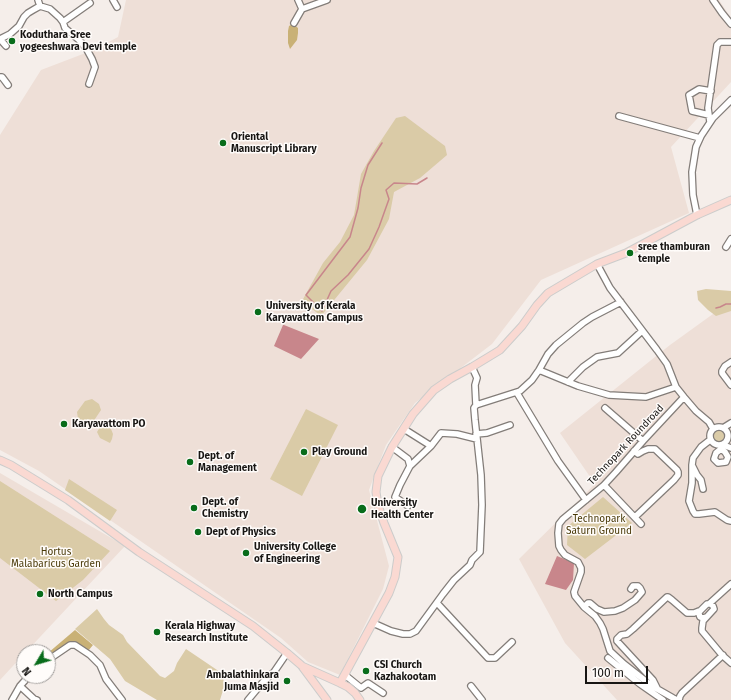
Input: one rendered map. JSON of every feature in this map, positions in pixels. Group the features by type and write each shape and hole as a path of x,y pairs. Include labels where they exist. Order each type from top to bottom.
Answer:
{"main road":[{"path":"340,683 389,593 395,578 398,557 378,505 376,492 378,476 392,447 413,414 434,390 500,350 522,326 548,293 597,264 626,253 697,215 731,200"},
{"path":"0,460 68,500 138,552 253,626 301,666 327,700"},
{"path":"301,666 348,687 360,700"}],"street":[{"path":"113,0 117,7"},
{"path":"298,0 302,9"},
{"path":"294,23 302,9 327,0"},
{"path":"713,0 731,24"},
{"path":"6,46 0,39 10,34 19,26 24,17 39,3 57,14 63,22 65,28 86,48 95,66 89,84"},
{"path":"63,22 90,3"},
{"path":"710,122 708,108 717,45 720,42 731,42"},
{"path":"0,77 2,77 8,85"},
{"path":"709,115 692,111 689,95 699,88 711,91"},
{"path":"697,215 693,195 692,172 696,147 710,122 731,100"},
{"path":"619,116 700,138"},
{"path":"726,247 731,239"},
{"path":"597,264 610,288 667,364 676,387 696,411 709,422 713,429"},
{"path":"476,405 520,391 532,380 552,350 569,334 592,317 621,302"},
{"path":"568,382 583,367 597,357 618,353 642,331"},
{"path":"731,362 725,366 722,371 731,386"},
{"path":"373,623 391,631 403,634 413,633 454,580 470,565 472,560 480,552 482,505 481,475 474,408 476,405 475,385 477,378 472,367"},
{"path":"539,370 578,386 609,395 646,397 676,387"},
{"path":"517,392 566,474 586,500"},
{"name":"Technopark Roundroad","path":"678,700 646,681 610,651 604,629 595,616 584,607 575,596 574,592 581,568 578,562 565,555 561,550 559,546 558,534 559,524 562,519 586,500 623,465 634,450 684,397"},
{"path":"605,408 643,441"},
{"path":"722,447 727,442 727,430 731,423"},
{"path":"408,506 396,497 400,486 410,466 431,446 441,433 476,436 510,425"},
{"path":"727,430 718,427 713,429 710,435 710,440 701,447 693,458 692,483 689,501 695,514 714,512 731,521"},
{"path":"404,429 431,446"},
{"path":"710,440 714,444 731,448"},
{"path":"392,447 408,459 410,466"},
{"path":"634,450 638,454 648,449 655,449 678,472 678,475 674,480 635,517"},
{"path":"692,465 701,480 703,489"},
{"path":"604,484 641,524"},
{"path":"712,604 731,584"},
{"path":"584,607 590,603 597,609 604,612 615,611 623,608 635,600 642,592 638,586 633,586 631,589"},
{"path":"658,689 653,680 617,641 617,639 621,635 627,634 633,629 667,597 687,614 699,611 707,604 712,604 731,589"},
{"path":"437,603 488,658 495,658 512,642"},
{"path":"712,604 714,607 713,610 702,625 702,631 731,663"},
{"path":"699,611 698,614 700,617 706,618"},
{"path":"56,655 70,645 75,645 90,655 100,665 106,679 122,700"},
{"path":"248,700 263,682 274,672 287,653"},
{"path":"678,700 682,693 723,655"},
{"path":"608,658 640,684 663,700"},
{"path":"344,675 361,688 368,683 383,693"},
{"path":"12,700 20,686 37,700"},
{"path":"471,686 482,700"}],"shaded area":[{"name":"University of Kerala Karyavattom Campus","path":"126,0 719,0 731,18 731,82 671,147 689,213 541,280 492,344 415,403 386,445 369,490 389,566 383,589 340,675 308,662 281,638 39,471 0,450 0,135 41,70 96,49 118,37"},
{"path":"293,24 298,28 298,33 297,40 290,49 288,43 288,31 289,26"},
{"path":"731,301 731,700 617,700 565,643 519,559 595,484 560,433 670,345"},
{"path":"283,325 319,339 301,359 274,346"},
{"name":"North Campus","path":"0,473 125,546 33,644 16,644 16,663 0,680"},
{"path":"557,556 574,563 573,580 566,590 545,584"},
{"path":"75,630 93,645 88,651 75,643 69,642 56,651 56,646"}],"green space":[{"path":"405,116 445,146 447,155 420,178 394,192 389,219 367,260 321,316 302,301 323,263 340,242 354,215 361,174 396,118"},
{"path":"706,289 731,291 731,311 716,316 708,310 698,300 697,291"},
{"path":"92,399 99,404 101,410 93,422 88,425 78,419 77,412 85,401"},
{"name":"Play Ground","path":"306,409 338,425 302,496 270,479"},
{"path":"103,422 111,429 113,434 110,443 100,438 97,432"},
{"path":"716,429 722,429 726,433 726,439 722,443 716,443 712,439 712,433"},
{"path":"69,479 117,510 110,521 65,490"},
{"name":"Hortus Malabaricus Garden","path":"0,481 110,551 83,580 56,601 0,558"},
{"name":"Technopark Saturn Ground","path":"603,497 632,523 585,559 567,545 568,526"},
{"path":"97,609 109,625 123,635 127,642 160,676 165,678 174,671 186,649 223,674 224,687 220,700 157,700 125,681 110,659 75,629"}],"waterway":[{"path":"382,143 368,165 361,188 358,208 350,237 306,295 322,311 331,291 348,275 369,249 389,199 386,190 394,183 417,184 427,178"},
{"path":"716,308 726,304 731,304"}],"place":[{"name":"Koduthara Sree yogeeshwara Devi temple","path":"12,41"},
{"name":"Oriental Manuscript Library","path":"223,143"},
{"name":"sree thamburan temple","path":"630,253"},
{"name":"University of Kerala Karyavattom Campus","path":"258,312"},
{"name":"Karyavattom PO","path":"64,424"},
{"name":"Play Ground","path":"304,452"},
{"name":"Dept. of Management","path":"190,462"},
{"name":"Dept. of Chemistry","path":"194,508"},
{"name":"University Health Center","path":"362,509"},
{"name":"Dept of Physics","path":"198,532"},
{"name":"University College of Engineering","path":"246,553"},
{"name":"North Campus","path":"40,594"},
{"name":"Kerala Highway Research Institute","path":"157,632"},
{"name":"CSI Church Kazhakootam","path":"366,671"},
{"name":"Ambalathinkara Juma Masjid","path":"287,681"}]}
